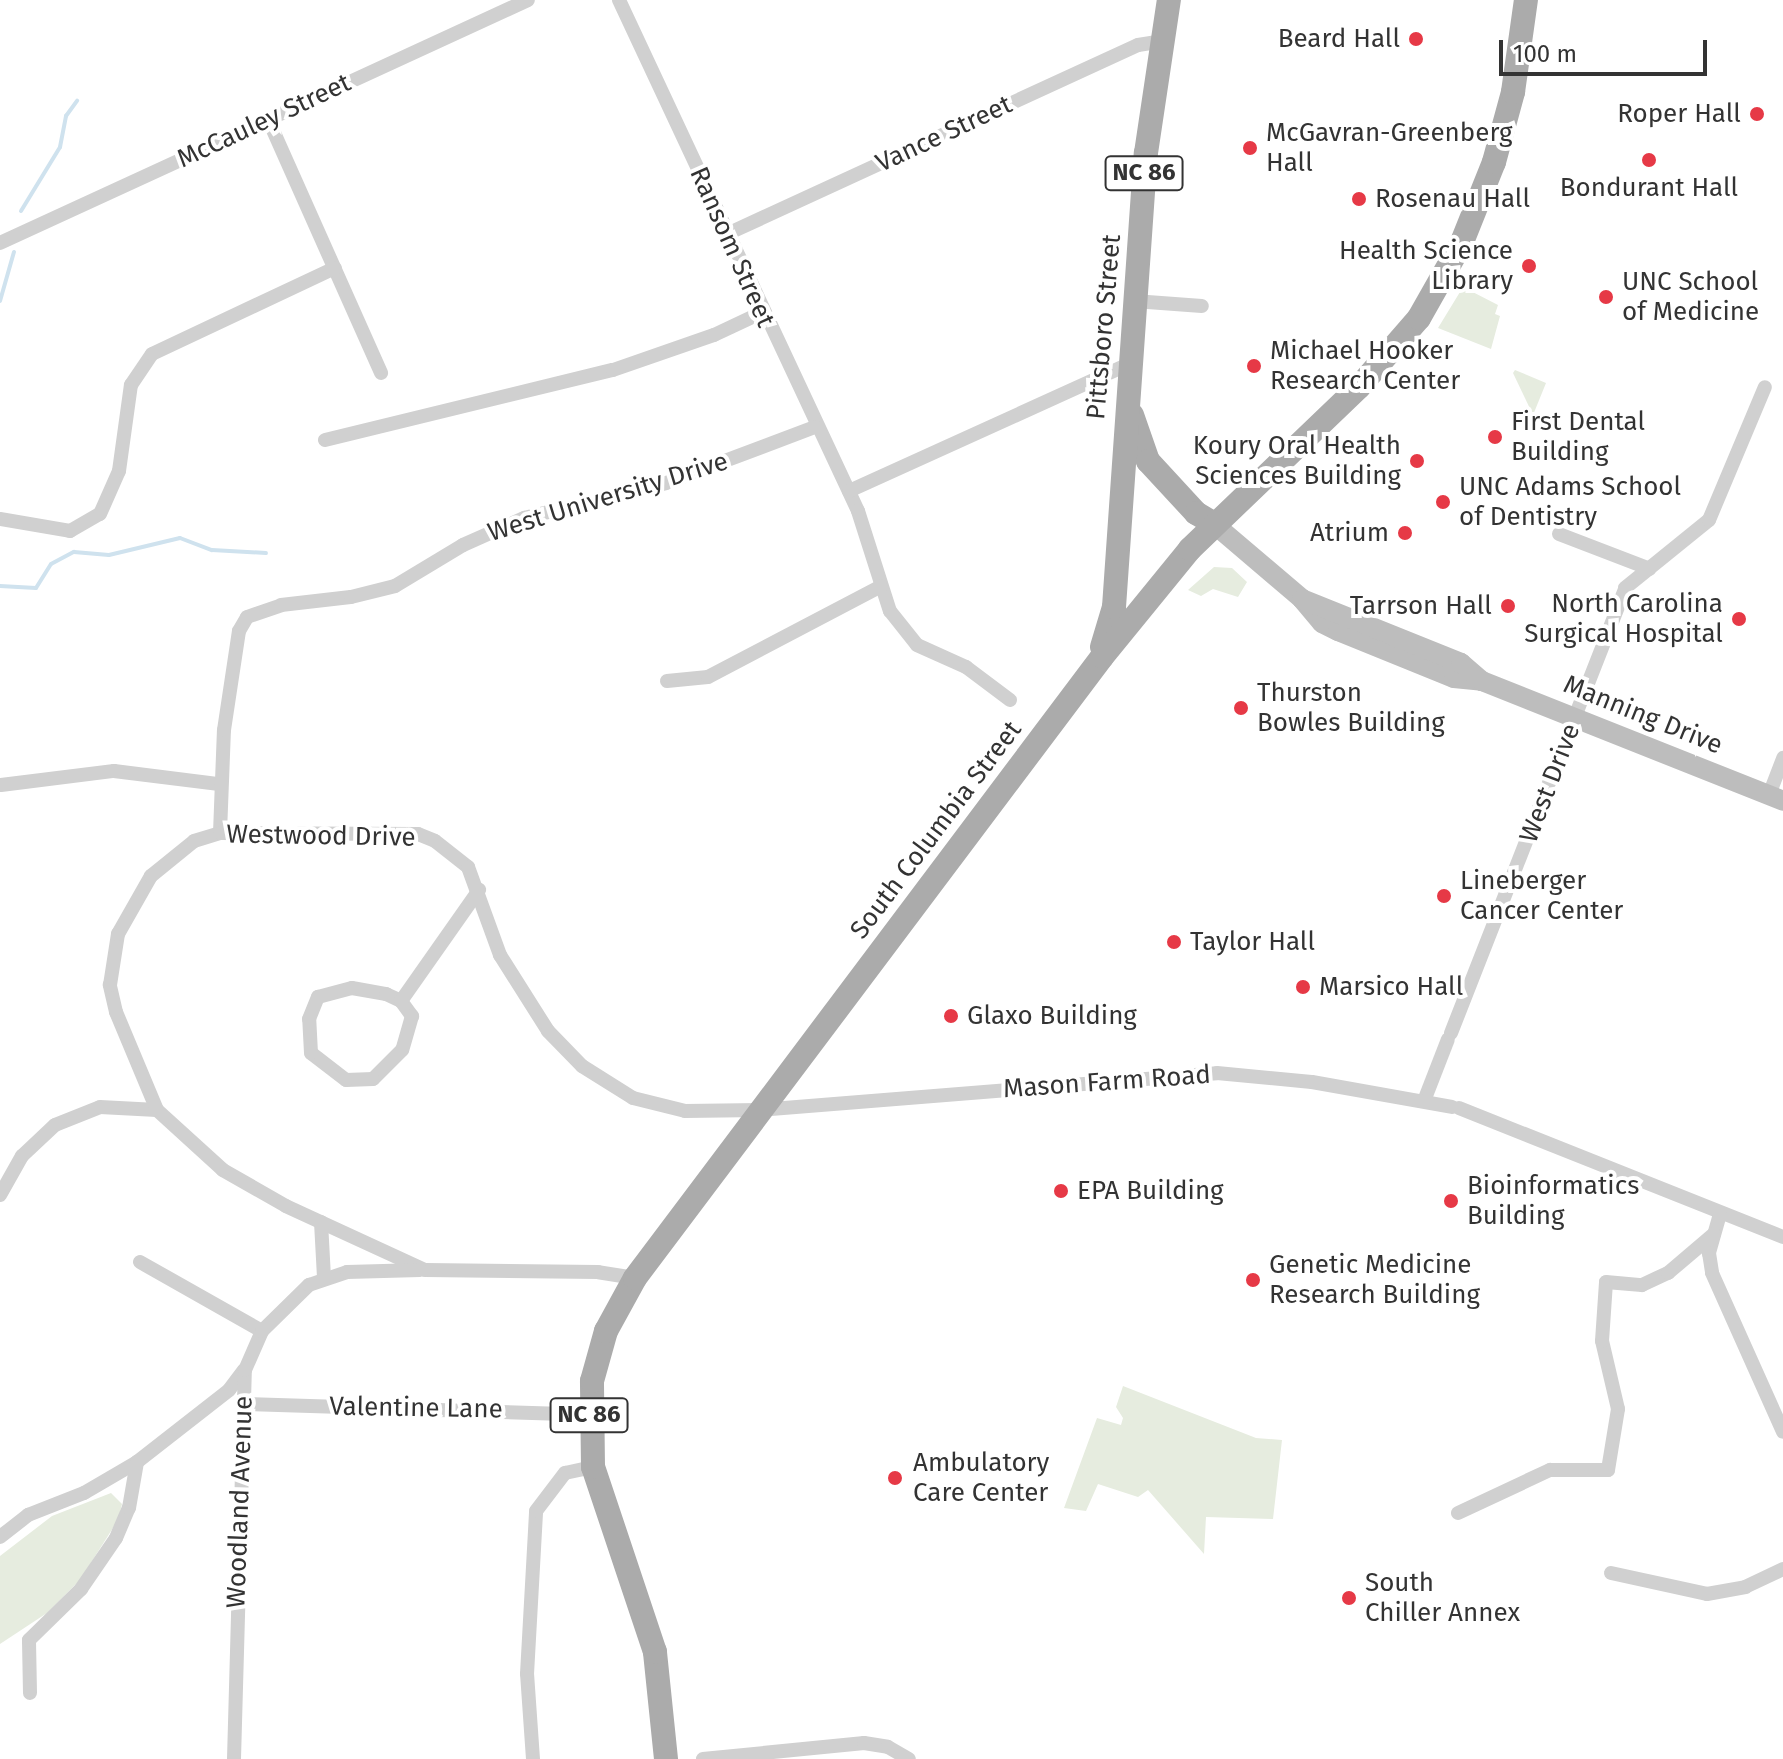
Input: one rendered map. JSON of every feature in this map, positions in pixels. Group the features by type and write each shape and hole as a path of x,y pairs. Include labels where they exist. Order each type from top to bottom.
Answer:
{"main road":[{"name":"Pittsboro Street","path":"1102,657 1114,607 1124,412 1131,393 1134,301 1146,153 1169,0"},
{"name":"South Columbia Street","path":"666,1759 655,1652 593,1467 589,1415 606,1331 635,1278 1102,657 1214,524 1359,387 1437,289 1462,242 1494,162 1513,92 1526,0"},
{"name":"Manning Drive","path":"1131,393 1134,429 1148,461 1196,513 1214,524"}],"street":[{"name":"McCauley Street","path":"0,243 528,0"},
{"name":"Ransom Street","path":"619,0 761,313 849,491 897,623 917,645 966,667 1010,700"},
{"name":"Vance Street","path":"727,234 1138,45 1162,41"},
{"path":"268,119 381,373"},
{"path":"0,519 70,531 100,514 119,471 131,385 152,354 335,268"},
{"path":"1134,301 1202,306"},
{"path":"325,440 613,370 714,335 761,313"},
{"path":"849,491 1131,363"},
{"name":"West Drive","path":"1424,1101 1625,588 1709,520 1765,387"},
{"name":"West University Drive","path":"220,833 219,784 239,631 247,617 281,605 351,597 395,586 463,545 524,518 666,483 815,427"},
{"name":"Manning Drive","path":"1214,524 1302,599 1322,623 1454,678 1482,681 1776,798"},
{"path":"1559,534 1650,569"},
{"path":"667,681 708,677 881,586"},
{"path":"1776,798 1783,758"},
{"path":"1,785 114,771 219,784"},
{"name":"Westwood Drive","path":"635,1278 598,1272 425,1270 321,1222 223,1170 157,1110 116,1012 112,959 133,902 151,876 194,841 220,833 418,834 453,851 468,867 479,890 500,955 521,995 582,1066 633,1098 685,1111 760,1110"},
{"path":"401,1001 479,890"},
{"path":"352,988 401,1001 412,1016 402,1050 373,1079 346,1080 311,1053 309,1019 318,997 352,988"},
{"name":"Mason Farm Road","path":"760,1110 1217,1073 1456,1107 1783,1237"},
{"path":"0,1195 22,1156 55,1125 100,1107 157,1110"},
{"path":"1720,1214 1714,1234 1712,1273 1783,1432"},
{"path":"321,1222 324,1278"},
{"path":"1458,1513 1550,1470 1608,1470 1618,1409 1602,1341 1606,1282 1642,1285 1668,1273 1714,1234"},
{"path":"140,1262 262,1331"},
{"name":"Woodland Avenue","path":"234,1759 245,1370 262,1331 292,1297 324,1278 366,1269 425,1270"},
{"path":"0,1537 28,1515 84,1493 137,1462 219,1399 245,1370"},
{"name":"Valentine Lane","path":"244,1404 589,1415"},
{"path":"30,1693 29,1640 81,1589 116,1538 129,1508 137,1462"},
{"path":"533,1759 527,1663 536,1511 551,1485 565,1473 593,1467"},
{"path":"1611,1573 1707,1594 1745,1587 1783,1569"},
{"path":"703,1759 864,1743 888,1747 909,1759"},
{"path":"666,1759 675,1759"}],"shaded area":[{"path":"1463,287 1498,305 1495,314 1500,316 1491,349 1438,328"},
{"path":"1515,370 1546,383 1533,415 1513,373"},
{"path":"1214,567 1232,568 1247,582 1238,597 1213,589 1201,596 1188,590"},
{"path":"1123,1386 1256,1438 1282,1440 1273,1519 1206,1517 1204,1554 1148,1490 1138,1497 1098,1484 1086,1511 1064,1508 1097,1418 1121,1425 1123,1418 1116,1407"},
{"path":"111,1493 122,1504 118,1520 80,1580 47,1613 0,1644 0,1556 52,1516"}],"waterway":[{"path":"21,211 60,147 66,116 77,101"},
{"path":"0,301 14,252"},
{"path":"0,586 36,588 51,564 74,552 109,555 180,538 212,550 266,553"}],"place":[{"name":"Beard Hall","path":"1416,39"},
{"name":"Roper Hall","path":"1757,114"},
{"name":"McGavran-Greenberg Hall","path":"1250,148"},
{"name":"Bondurant Hall","path":"1649,160"},
{"name":"Rosenau Hall","path":"1359,199"},
{"name":"Health Science Library","path":"1529,266"},
{"name":"UNC School of Medicine","path":"1606,297"},
{"name":"Michael Hooker Research Center","path":"1254,366"},
{"name":"First Dental Building","path":"1495,437"},
{"name":"Koury Oral Health Sciences Building","path":"1417,461"},
{"name":"UNC Adams School of Dentistry","path":"1443,502"},
{"name":"Atrium","path":"1405,533"},
{"name":"Tarrson Hall","path":"1508,606"},
{"name":"North Carolina Surgical Hospital","path":"1739,619"},
{"name":"Thurston Bowles Building","path":"1241,708"},
{"name":"Lineberger Cancer Center","path":"1444,896"},
{"name":"Taylor Hall","path":"1174,942"},
{"name":"Marsico Hall","path":"1303,987"},
{"name":"Glaxo Building","path":"951,1016"},
{"name":"EPA Building","path":"1061,1191"},
{"name":"Bioinformatics Building","path":"1451,1201"},
{"name":"Genetic Medicine Research Building","path":"1253,1280"},
{"name":"Ambulatory Care Center","path":"895,1478"},
{"name":"South Chiller Annex","path":"1349,1598"}]}
